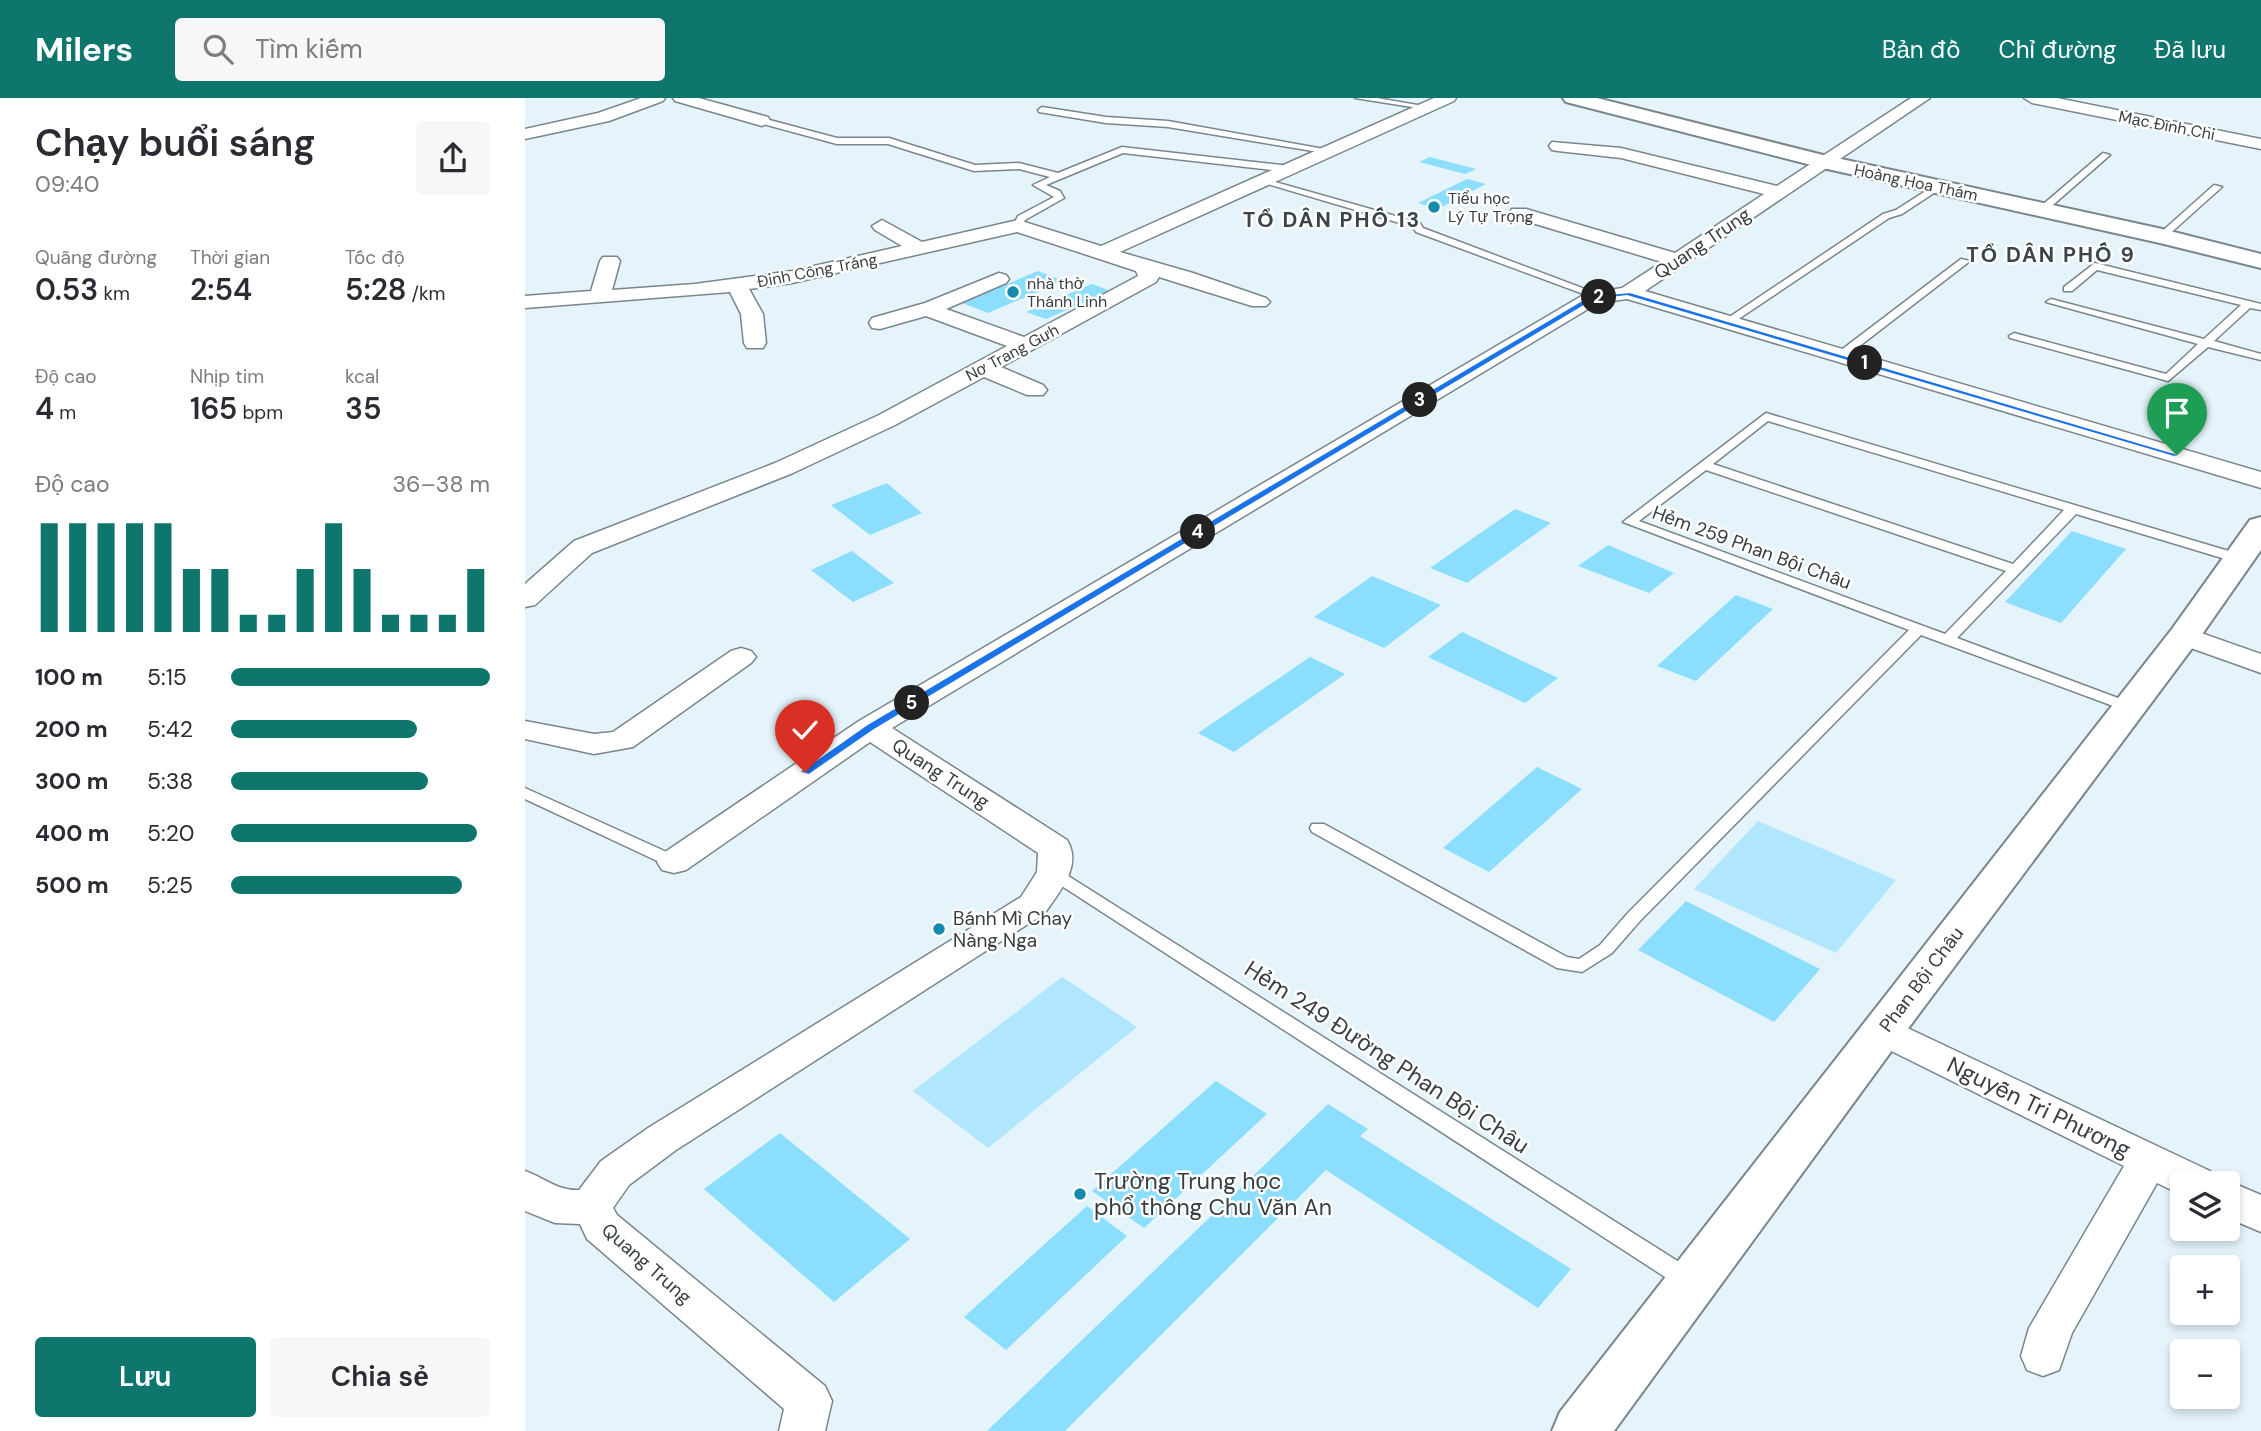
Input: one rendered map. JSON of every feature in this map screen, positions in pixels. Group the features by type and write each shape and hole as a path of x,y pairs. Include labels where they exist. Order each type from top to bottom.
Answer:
{"main road":[{"name":"Hoàng Hoa Thám","path":"1573,98 1823,161 2162,236 2261,261"},
{"name":"Phan Bội Châu","path":"1580,1431 2129,708 2253,540"}],"street":[{"path":"525,134 603,117 657,98"},
{"path":"681,98 762,121"},
{"name":"Quang Trung","path":"802,1431 809,1401 602,1227 591,1206 615,1173 662,1139 1033,905 1054,873 1055,848 870,727 1592,298 1614,295 1678,260 1823,161 1922,98"},
{"name":"Mạc Đĩnh Chi","path":"2032,98 2261,144"},
{"path":"1102,253 1440,103"},
{"path":"1558,146 1621,153 1778,192"},
{"path":"1519,213 1678,260"},
{"path":"882,226 920,249"},
{"path":"1019,226 1259,302"},
{"name":"Đinh Công Tráng","path":"525,302 695,290 792,277 1019,226"},
{"path":"600,295 610,261"},
{"name":"Nơ Trang Gưh","path":"525,599 583,547 784,468 887,420 1149,278 1144,267"},
{"path":"880,323 927,309 999,279"},
{"path":"737,285 752,314 755,343"},
{"path":"1614,295 1727,323 2261,480"},
{"path":"927,309 1025,345"},
{"path":"983,368 1035,390"},
{"path":"2183,636 2261,664"},
{"path":"525,730 594,744 622,740 741,657"},
{"path":"674,862 870,727"},
{"name":"Nguyễn Tri Phương","path":"1882,1030 2171,1171"},
{"path":"2043,1356 2051,1328 2149,1160"},
{"path":"525,1188 544,1204 571,1208 591,1206"},
{"path":"2240,1204 2261,1214"}],"lane":[{"path":"1359,98 1440,103"},
{"path":"1042,110 1106,120 1168,124 1331,151"},
{"path":"762,121 837,141 889,141 974,168 1019,166 1057,176"},
{"path":"1019,226 1021,218 1059,198 1057,193 1038,185 1122,150 1290,169"},
{"path":"2043,209 2106,155"},
{"path":"1264,180 1417,225 1419,230 1614,295"},
{"path":"1727,323 1886,216 1899,212 1938,187"},
{"path":"2162,236 2217,187"},
{"path":"1840,356 1965,261"},
{"path":"2067,289 2095,266 2261,307"},
{"path":"2051,302 2261,356"},
{"path":"2014,336 2168,378 2248,304"},
{"name":"Hẻm 259 Phan Bội Châu","path":"2129,708 1630,522 1766,417 2073,509 2253,540"},
{"path":"1704,465 2015,569"},
{"path":"1947,640 2073,509"},
{"path":"1318,828 1563,963 1582,965 1607,949 1633,918 1919,629"},
{"path":"525,793 674,862"},
{"name":"Hẻm 249 Đường Phan Bội Châu","path":"1054,873 1692,1282"}],"shaded area":[{"path":"1758,821 1896,880 1836,953 1694,889"},
{"path":"1062,977 1137,1027 988,1148 913,1091"}],"building":[{"path":"1430,157 1476,169 1465,174 1419,162"},
{"path":"1467,179 1486,184 1438,209 1418,203"},
{"name":"nhà thờ Thánh Linh","path":"1038,271 1064,281 988,313 962,303"},
{"path":"1092,284 1111,291 1046,319 1026,312"},
{"path":"887,483 922,513 870,535 831,505"},
{"path":"1515,509 1551,523 1467,583 1430,568"},
{"path":"2072,531 2126,549 2061,623 2005,602"},
{"path":"1608,545 1674,573 1649,593 1578,566"},
{"path":"852,551 894,583 853,602 811,570"},
{"path":"1372,576 1441,605 1384,648 1314,617"},
{"path":"1736,595 1773,609 1696,681 1657,666"},
{"path":"1462,632 1558,678 1525,703 1428,657"},
{"path":"1310,657 1345,674 1234,752 1198,733"},
{"path":"1537,767 1582,789 1489,872 1443,848"},
{"path":"1686,901 1820,969 1774,1022 1638,950"},
{"path":"1216,1081 1267,1114 1144,1228 1092,1191"},
{"path":"1328,1104 1368,1129 1360,1136 1571,1269 1538,1308 1326,1170 1065,1431 987,1431"},
{"path":"780,1133 910,1239 834,1302 704,1189"},
{"path":"1087,1206 1127,1236 1006,1350 964,1317"}],"place":[{"name":"Tiểu học Lý Tự Trọng","path":"1434,207"},
{"name":"nhà thờ Thánh Linh","path":"1013,292"},
{"name":"Bánh Mì Chay Nàng Nga","path":"939,929"},
{"name":"Trường Trung học phổ thông Chu Văn An","path":"1080,1194"}],"district":[{"name":"TỔ DÂN PHỐ 13","path":"1332,220"},
{"name":"TỔ DÂN PHỐ 9","path":"2051,255"}],"route":[{"path":"805,772 870,727 1592,298 1628,293 2177,455"}]}
